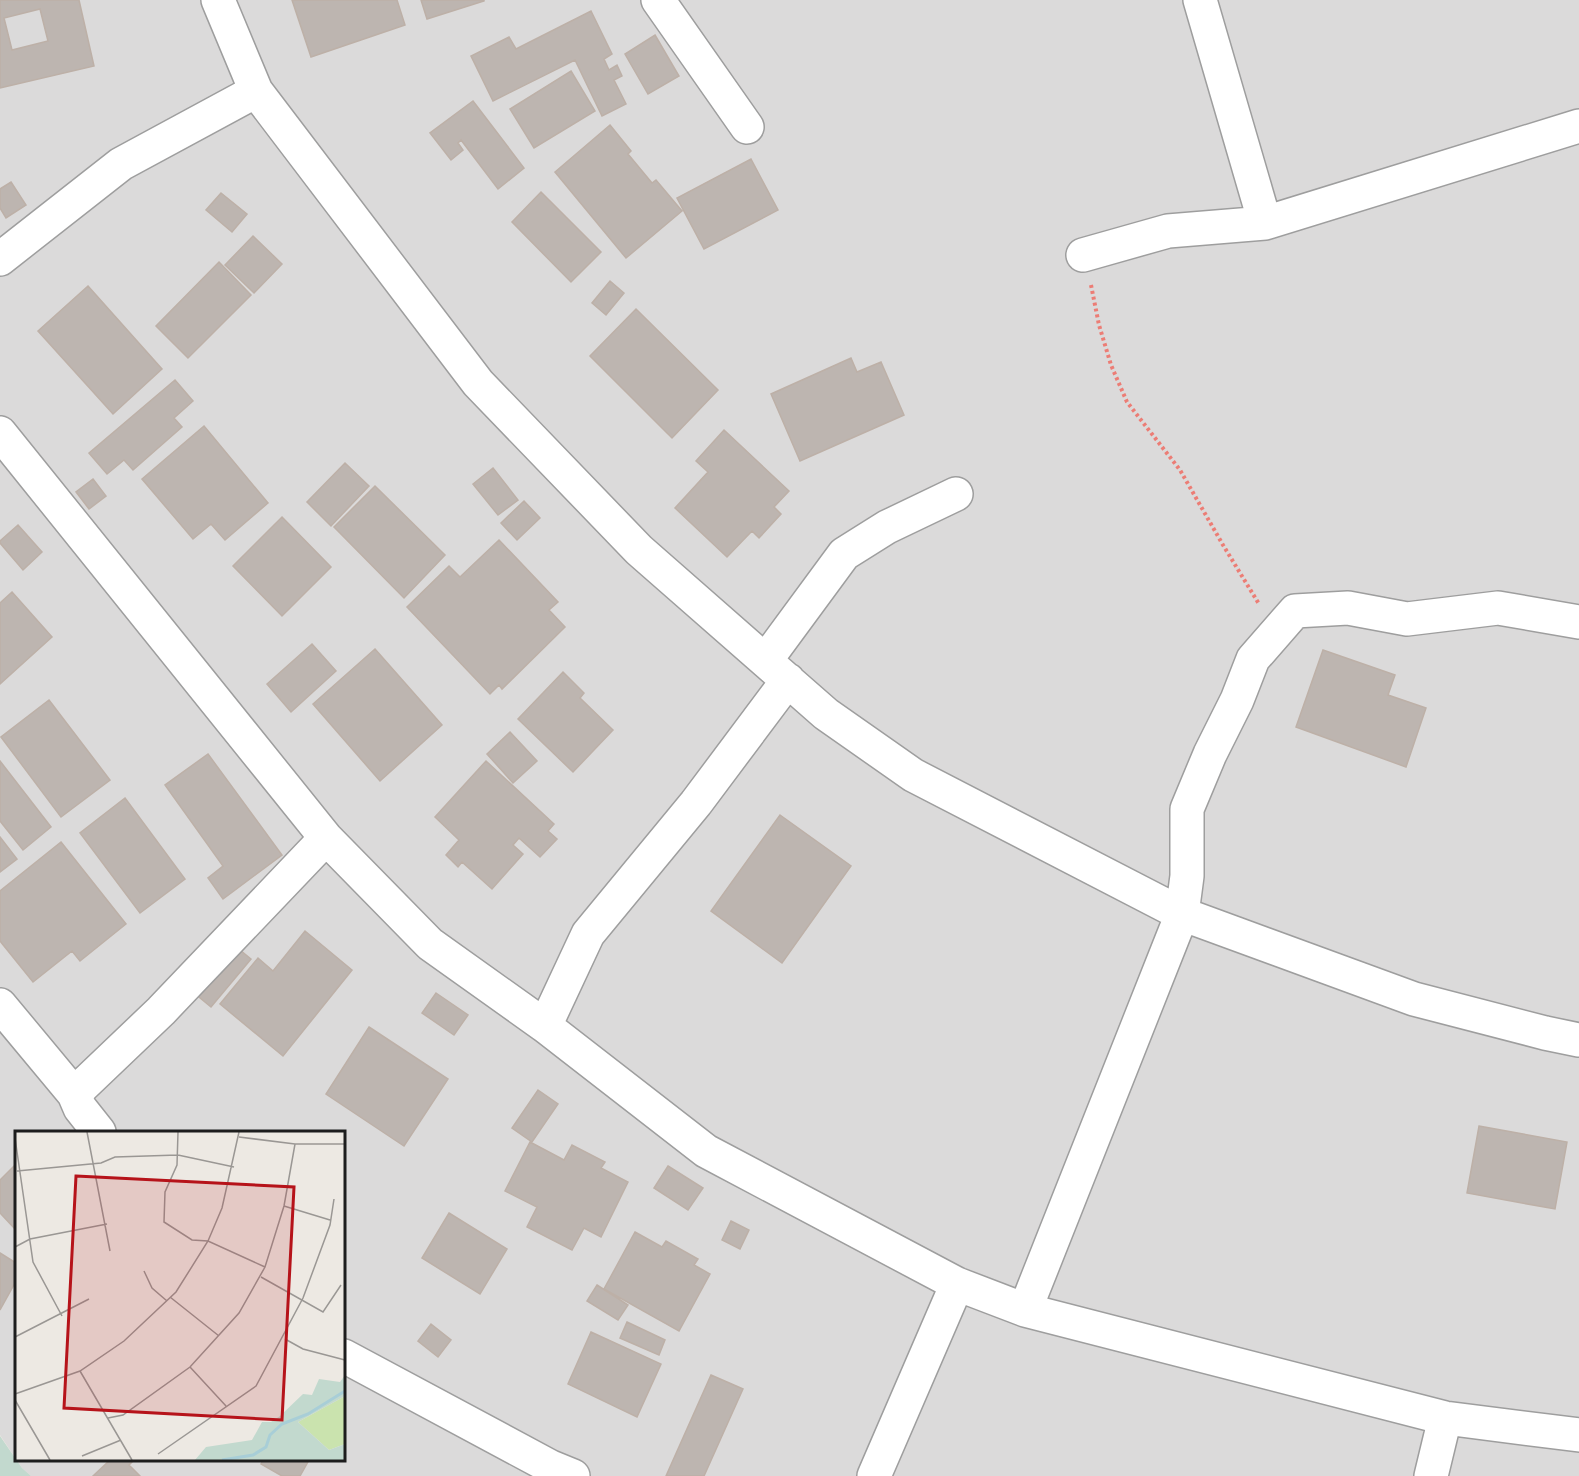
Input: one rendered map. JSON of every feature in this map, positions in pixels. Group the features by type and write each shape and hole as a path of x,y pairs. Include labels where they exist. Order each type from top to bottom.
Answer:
{"street":[{"path":"218,0 256,91 478,383 639,550 826,714 913,775 1182,915 1414,999 1579,1040"},
{"path":"658,0 747,128"},
{"path":"1200,0 1265,223"},
{"path":"0,259 121,164 256,91"},
{"path":"1083,255 1168,231 1265,223 1579,126"},
{"path":"0,433 326,838 430,944 545,1026 706,1151 957,1284 1026,1311 1445,1418 1579,1435"},
{"path":"545,1026 588,934 696,803 844,554 887,527 956,494"},
{"path":"1026,1311 1182,915 1187,876 1187,809 1210,754 1237,700 1253,659 1295,611 1348,608 1407,619 1498,608 1579,622"},
{"path":"74,1094 161,1011 326,838"},
{"path":"0,1005 74,1094 80,1108 98,1131"},
{"path":"874,1476 957,1284"},
{"path":"345,1357 557,1473"},
{"path":"1431,1476 1445,1418"}],"path":[{"path":"1083,255 1102,335 1111,365 1127,402 1180,470 1277,633"}],"shaded area":[{"path":"0,0 1579,0 1579,1476 31,1476 22,1468 18,1461 345,1461 345,1131 15,1131 15,1458 0,1435"}],"green space":[{"path":"0,1436 15,1461 31,1476 0,1476"}],"building":[{"path":"0,0 79,0 94,66 0,88","holes":["40,9 48,41 12,50 4,18"]},
{"path":"292,0 397,0 405,25 311,57"},
{"path":"421,0 484,0 484,1 427,19"},
{"path":"591,11 612,54 604,59 609,70 617,65 622,76 614,80 626,104 602,116 575,60 493,101 471,56 509,37 516,49"},
{"path":"655,35 679,76 648,94 625,54"},
{"path":"571,71 595,111 534,148 510,109"},
{"path":"473,101 524,168 498,189 461,140 458,143 463,150 451,160 430,133"},
{"path":"610,125 631,151 628,154 652,183 656,180 682,211 626,258 555,172"},
{"path":"751,159 778,210 704,249 677,198"},
{"path":"11,182 26,205 6,218 0,208 0,189"},
{"path":"541,192 601,252 571,282 512,222"},
{"path":"221,193 247,214 232,232 206,210"},
{"path":"253,236 282,264 254,293 225,265"},
{"path":"219,262 251,295 188,358 156,326"},
{"path":"610,281 624,293 606,315 592,303"},
{"path":"88,286 162,369 113,414 38,331"},
{"path":"636,309 718,390 672,438 590,356"},
{"path":"851,358 857,372 881,362 904,415 800,461 771,394"},
{"path":"175,380 193,401 174,418 182,427 133,470 124,460 107,474 89,453"},
{"path":"204,426 268,503 225,540 211,524 193,539 142,479"},
{"path":"724,430 789,491 774,507 781,514 759,538 752,531 727,557 675,508 708,472 696,461"},
{"path":"345,463 369,486 331,526 307,502"},
{"path":"493,468 518,500 498,515 473,484"},
{"path":"93,479 106,496 89,509 76,492"},
{"path":"375,486 445,555 404,598 334,527"},
{"path":"524,501 540,518 517,540 501,523"},
{"path":"282,517 331,567 282,616 233,566"},
{"path":"18,525 42,552 23,570 0,543"},
{"path":"499,540 558,602 549,610 565,627 502,689 499,685 490,694 407,607 449,566 460,577"},
{"path":"12,592 52,637 0,684 0,603"},
{"path":"312,644 336,671 291,712 267,684"},
{"path":"375,649 442,725 380,781 313,704"},
{"path":"1323,650 1395,675 1388,695 1426,708 1406,767 1296,727"},
{"path":"563,672 584,693 580,698 613,730 573,772 518,719"},
{"path":"49,700 110,780 61,817 1,737"},
{"path":"510,732 537,761 513,783 487,754"},
{"path":"208,754 282,855 223,899 208,878 223,866 165,785"},
{"path":"0,761 51,827 23,850 0,821"},
{"path":"486,761 554,824 548,831 557,839 540,857 519,838 513,845 523,854 492,889 462,862 458,867 446,855 459,840 435,817"},
{"path":"125,798 185,879 140,913 80,833"},
{"path":"780,815 851,866 782,963 711,911"},
{"path":"0,837 17,859 0,872"},
{"path":"61,842 126,924 80,961 72,951 33,982 0,941 0,891"},
{"path":"305,931 352,970 283,1056 220,1004 258,958 273,971"},
{"path":"234,945 251,959 211,1007 194,993"},
{"path":"436,993 468,1015 454,1035 422,1013"},
{"path":"369,1027 448,1079 404,1146 326,1094"},
{"path":"538,1090 558,1104 532,1142 512,1128"},
{"path":"1479,1126 1567,1142 1555,1209 1467,1193"},
{"path":"530,1142 564,1160 572,1145 605,1162 601,1168 628,1182 601,1237 584,1228 572,1250 527,1227 537,1207 505,1191"},
{"path":"15,1165 15,1229 0,1213 0,1180"},
{"path":"668,1166 703,1188 688,1210 654,1188"},
{"path":"449,1213 507,1249 480,1294 422,1258"},
{"path":"731,1221 749,1230 740,1249 722,1240"},
{"path":"635,1232 662,1247 666,1241 698,1259 694,1265 710,1274 679,1331 604,1289"},
{"path":"0,1253 15,1262 15,1283 0,1310"},
{"path":"597,1285 628,1305 618,1320 587,1301"},
{"path":"627,1322 665,1340 659,1355 620,1338"},
{"path":"431,1324 451,1340 438,1357 418,1341"},
{"path":"591,1332 661,1364 637,1417 568,1384"},
{"path":"711,1375 743,1389 704,1476 666,1476"},
{"path":"109,1461 131,1461 129,1465 140,1476 93,1476"},
{"path":"262,1461 308,1461 300,1476 282,1476 261,1464"}]}
